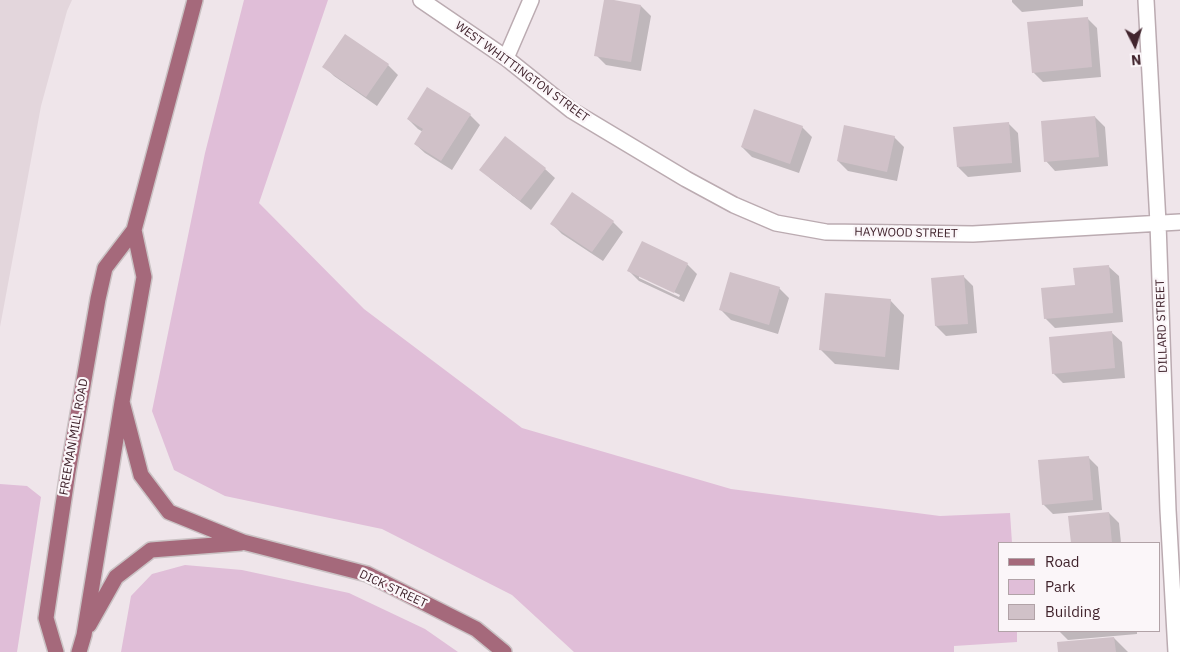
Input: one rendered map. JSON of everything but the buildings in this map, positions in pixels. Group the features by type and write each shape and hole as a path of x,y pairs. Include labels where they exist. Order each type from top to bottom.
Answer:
{"main road":[{"name":"FREEMAN MILL ROAD","path":"56,652 46,618 68,472 98,299 105,268 134,230 195,0"},
{"name":"FREEMAN MILL ROAD","path":"79,652 84,635 144,277 134,230"},
{"path":"122,402 141,475 169,512 243,542"},
{"path":"84,635 116,576 152,550 243,542"},
{"name":"DICK STREET","path":"243,542 367,574 476,629 504,652"}],"street":[{"name":"WEST WHITTINGTON STREET","path":"421,0 506,58 571,110 649,157"},
{"path":"506,58 531,0"},
{"name":"DILLARD STREET","path":"1146,0 1158,223 1168,510 1176,652"},
{"name":"HAYWOOD STREET","path":"649,157 686,179 750,212 776,223 826,232 973,234 1180,222"}],"shaded area":[{"path":"0,0 72,0 67,11 41,106 0,327"}],"green space":[{"path":"244,0 328,0 259,203 364,309 522,428 731,489 940,516 1010,513 1012,542 998,542 998,632 1017,632 1017,642 954,646 954,652 574,652 512,595 382,529 225,496 174,470 152,411 205,153"},
{"path":"0,484 27,486 41,497 17,652 0,652"},
{"path":"185,565 242,570 349,593 425,629 458,652 121,652 131,596 152,574"}]}
